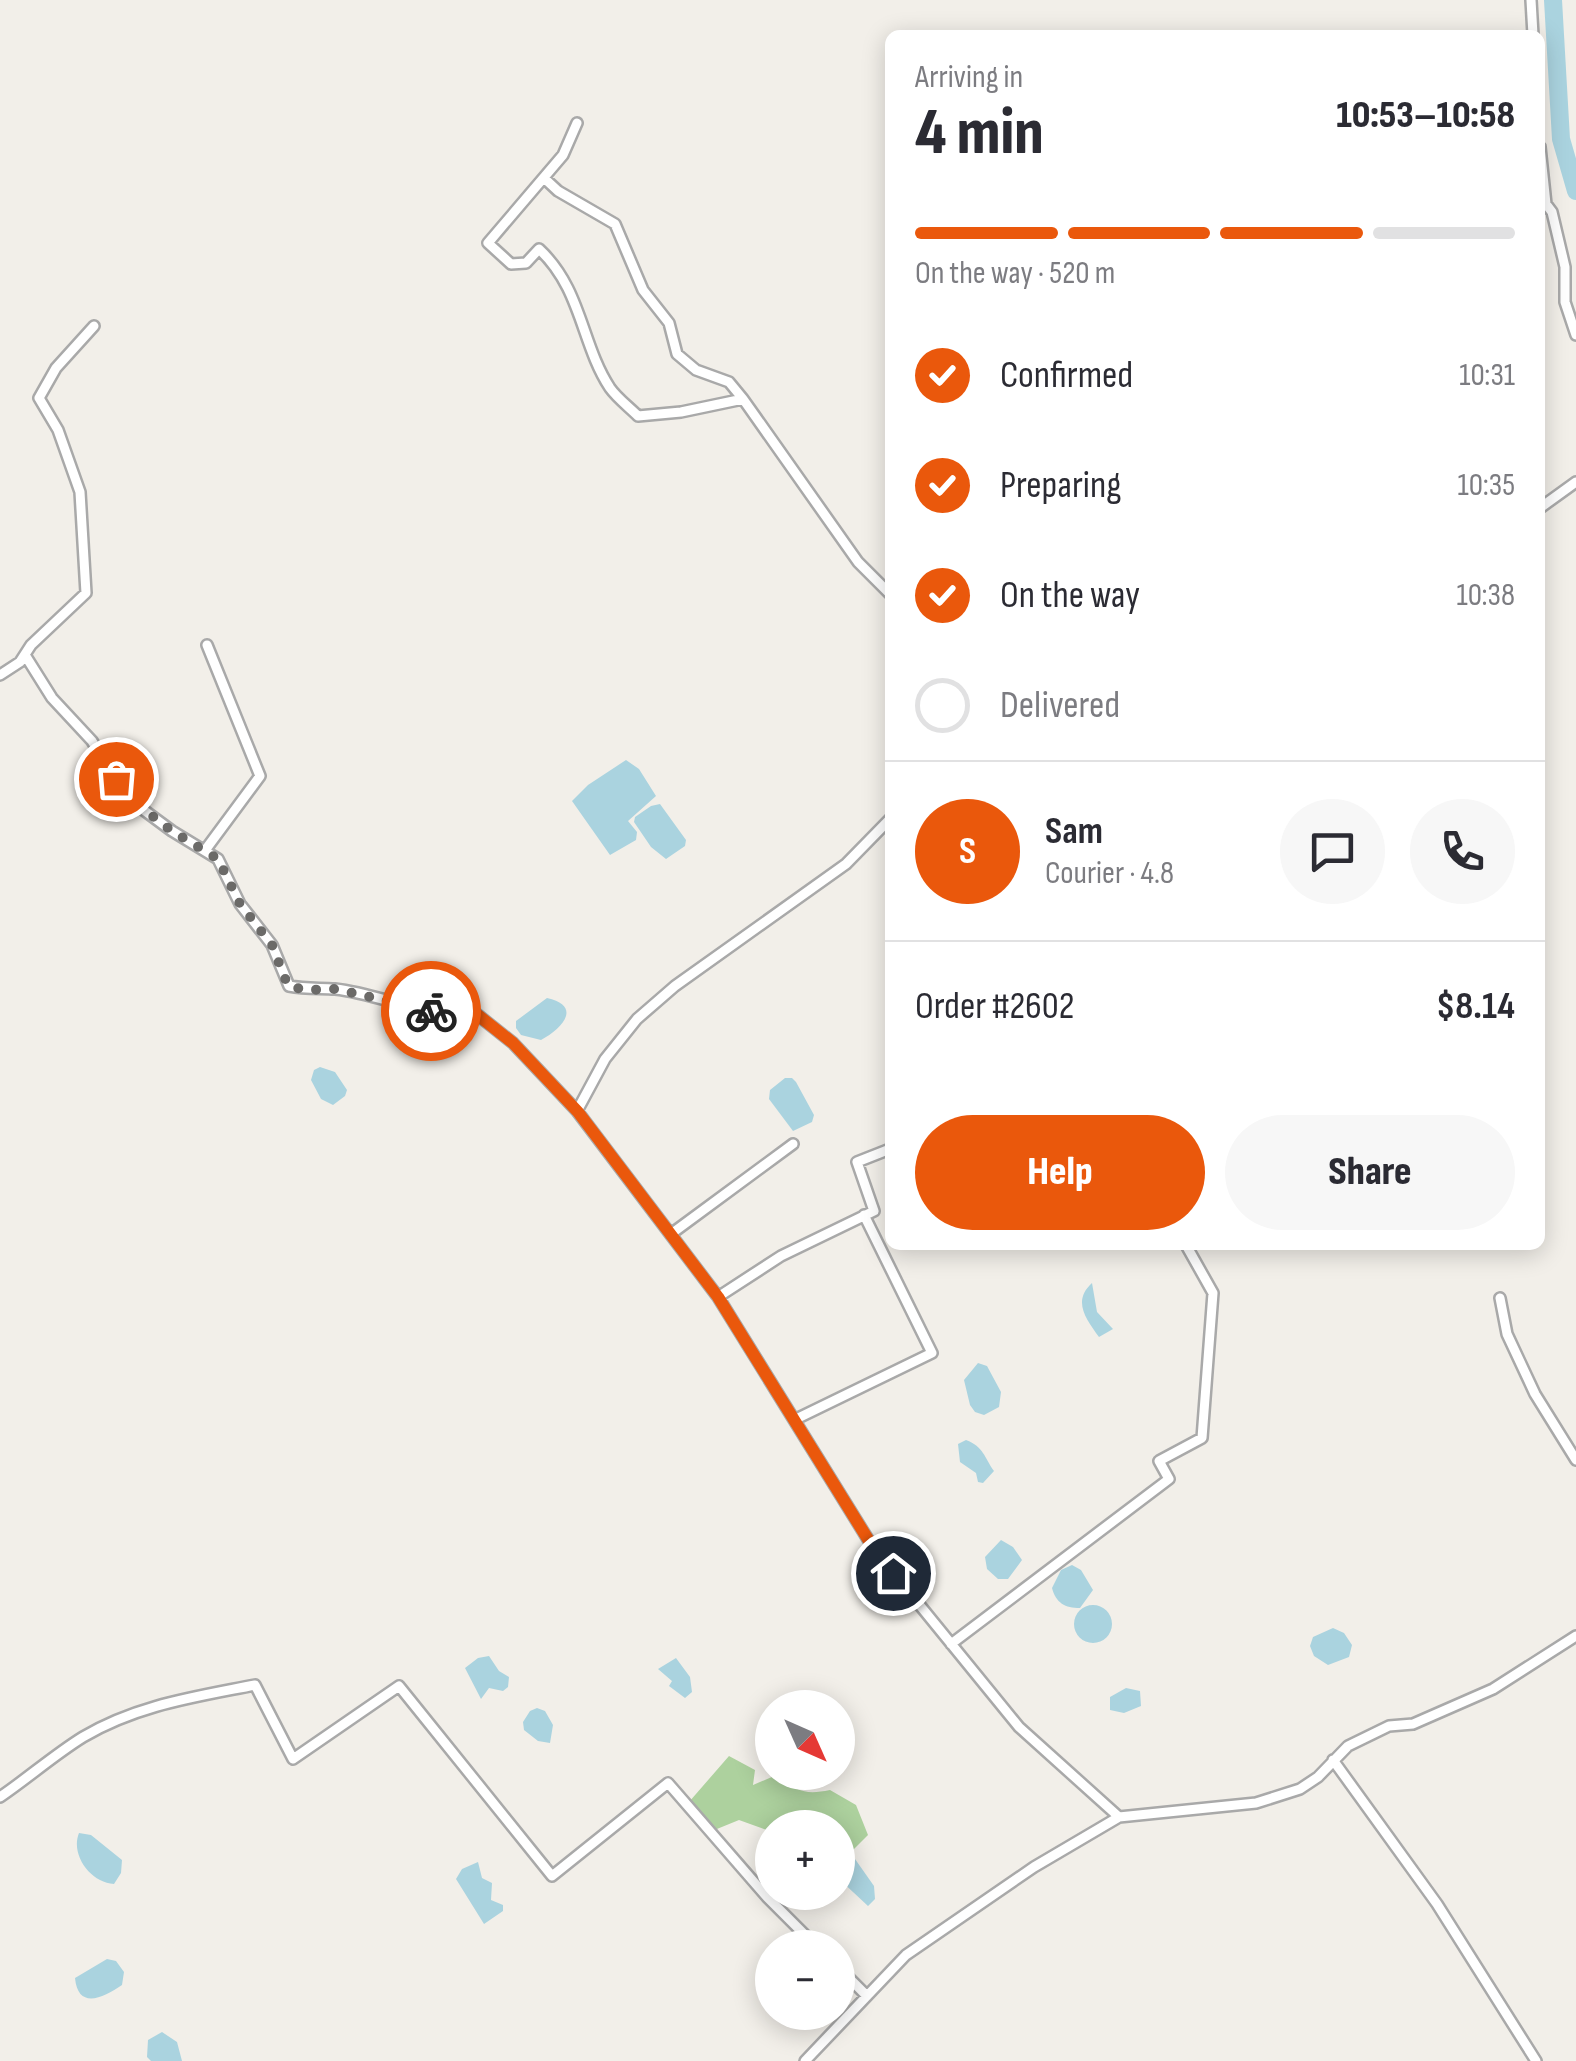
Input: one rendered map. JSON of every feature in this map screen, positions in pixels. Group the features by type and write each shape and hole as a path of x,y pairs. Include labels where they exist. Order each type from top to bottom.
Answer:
{"street":[{"path":"1531,0 1533,30"},
{"path":"577,122 563,154 488,243 511,264 526,263 540,249 555,263 610,389 638,416 743,399"},
{"path":"544,178 558,191 615,224 643,290 668,323 677,354 696,370 729,382 858,562 885,589"},
{"path":"1545,206 1552,212 1565,267 1566,302 1576,334"},
{"path":"0,676 20,662 86,593 80,492 58,430 39,398 56,368 94,326"},
{"path":"1545,504 1576,482"},
{"path":"206,849 260,776 207,645"},
{"path":"25,655 52,698 92,740 126,796 218,859 240,904 272,945 288,986 335,989 449,1016 474,1012 513,1043 578,1112 718,1297 874,1549 1019,1728 1119,1817"},
{"path":"578,1112 605,1060 637,1019 675,986 846,864 885,824"},
{"path":"671,1234 793,1144"},
{"path":"718,1297 782,1256 874,1211 857,1162 885,1151"},
{"path":"794,1420 932,1353 864,1215"},
{"path":"951,1644 1169,1478 1159,1461 1202,1438 1213,1293 1189,1250"},
{"path":"1500,1298 1507,1334 1535,1394 1576,1460"},
{"path":"805,2061 906,1955 1034,1867 1119,1817 1256,1803 1300,1789 1318,1777 1348,1746 1389,1726 1413,1724 1493,1688 1576,1636"},
{"path":"0,1797 83,1738 126,1716 182,1697 255,1685 293,1759 399,1686 552,1876 668,1783 766,1897 800,1930"},
{"path":"1333,1760 1437,1904 1536,2061"},
{"path":"855,1984 867,1996"}],"green space":[{"path":"729,1756 755,1770 755,1790 830,1790 856,1805 868,1835 855,1848 855,1810 755,1810 755,1826 739,1820 712,1831 689,1802"}],"water":[{"path":"626,760 639,769 656,796 628,821 637,832 636,840 610,855 572,801 588,785"},
{"path":"660,804 686,840 685,846 666,859 651,847 634,822 635,817"},
{"path":"547,998 564,1006 562,1024 541,1040 521,1035 516,1021"},
{"path":"320,1067 335,1072 347,1090 333,1105 321,1099 311,1080 314,1070"},
{"path":"785,1078 796,1082 814,1115 812,1122 793,1131 769,1099 770,1090"},
{"path":"1092,1283 1097,1312 1113,1329 1099,1337 1082,1303"},
{"path":"978,1363 987,1366 1001,1392 999,1407 984,1415 970,1405 964,1380"},
{"path":"966,1440 980,1449 994,1471 983,1483 960,1462 958,1444"},
{"path":"1001,1540 1013,1547 1022,1560 1008,1579 998,1579 987,1569 985,1557"},
{"path":"1072,1565 1081,1570 1093,1590 1080,1608 1062,1604 1052,1588 1061,1570"},
{"path":"1093,1605 1107,1610 1112,1624 1107,1638 1093,1643 1079,1638 1074,1624 1079,1610"},
{"path":"1333,1628 1344,1633 1352,1645 1349,1657 1328,1665 1314,1656 1310,1646 1313,1637"},
{"path":"489,1656 499,1671 509,1677 508,1687 503,1691 489,1688 481,1699 465,1668 478,1658"},
{"path":"676,1658 690,1677 692,1692 685,1698 669,1686 672,1681 658,1669"},
{"path":"1126,1688 1140,1691 1141,1706 1124,1713 1110,1710 1110,1697"},
{"path":"537,1708 545,1711 553,1725 550,1743 538,1741 524,1730 523,1722"},
{"path":"79,1833 91,1835 122,1860 121,1873 114,1884 98,1879 84,1866 77,1850"},
{"path":"855,1859 874,1886 875,1899 868,1906 855,1894"},
{"path":"478,1862 482,1878 492,1883 491,1900 503,1905 503,1911 484,1924 456,1879 462,1869"},
{"path":"107,1959 116,1961 124,1972 122,1985 100,1997 86,1998 77,1988 75,1978"},
{"path":"162,2032 177,2042 182,2061 151,2061 147,2057 148,2040"}],"waterway":[{"path":"1553,0 1561,139 1576,191"}],"way so far":[{"path":"116,779 126,796 218,859 240,904 272,945 288,986 335,989 431,1011"}],"route":[{"path":"431,1011 449,1016 474,1012 513,1043 578,1112 718,1297 874,1549 893,1573"}]}
